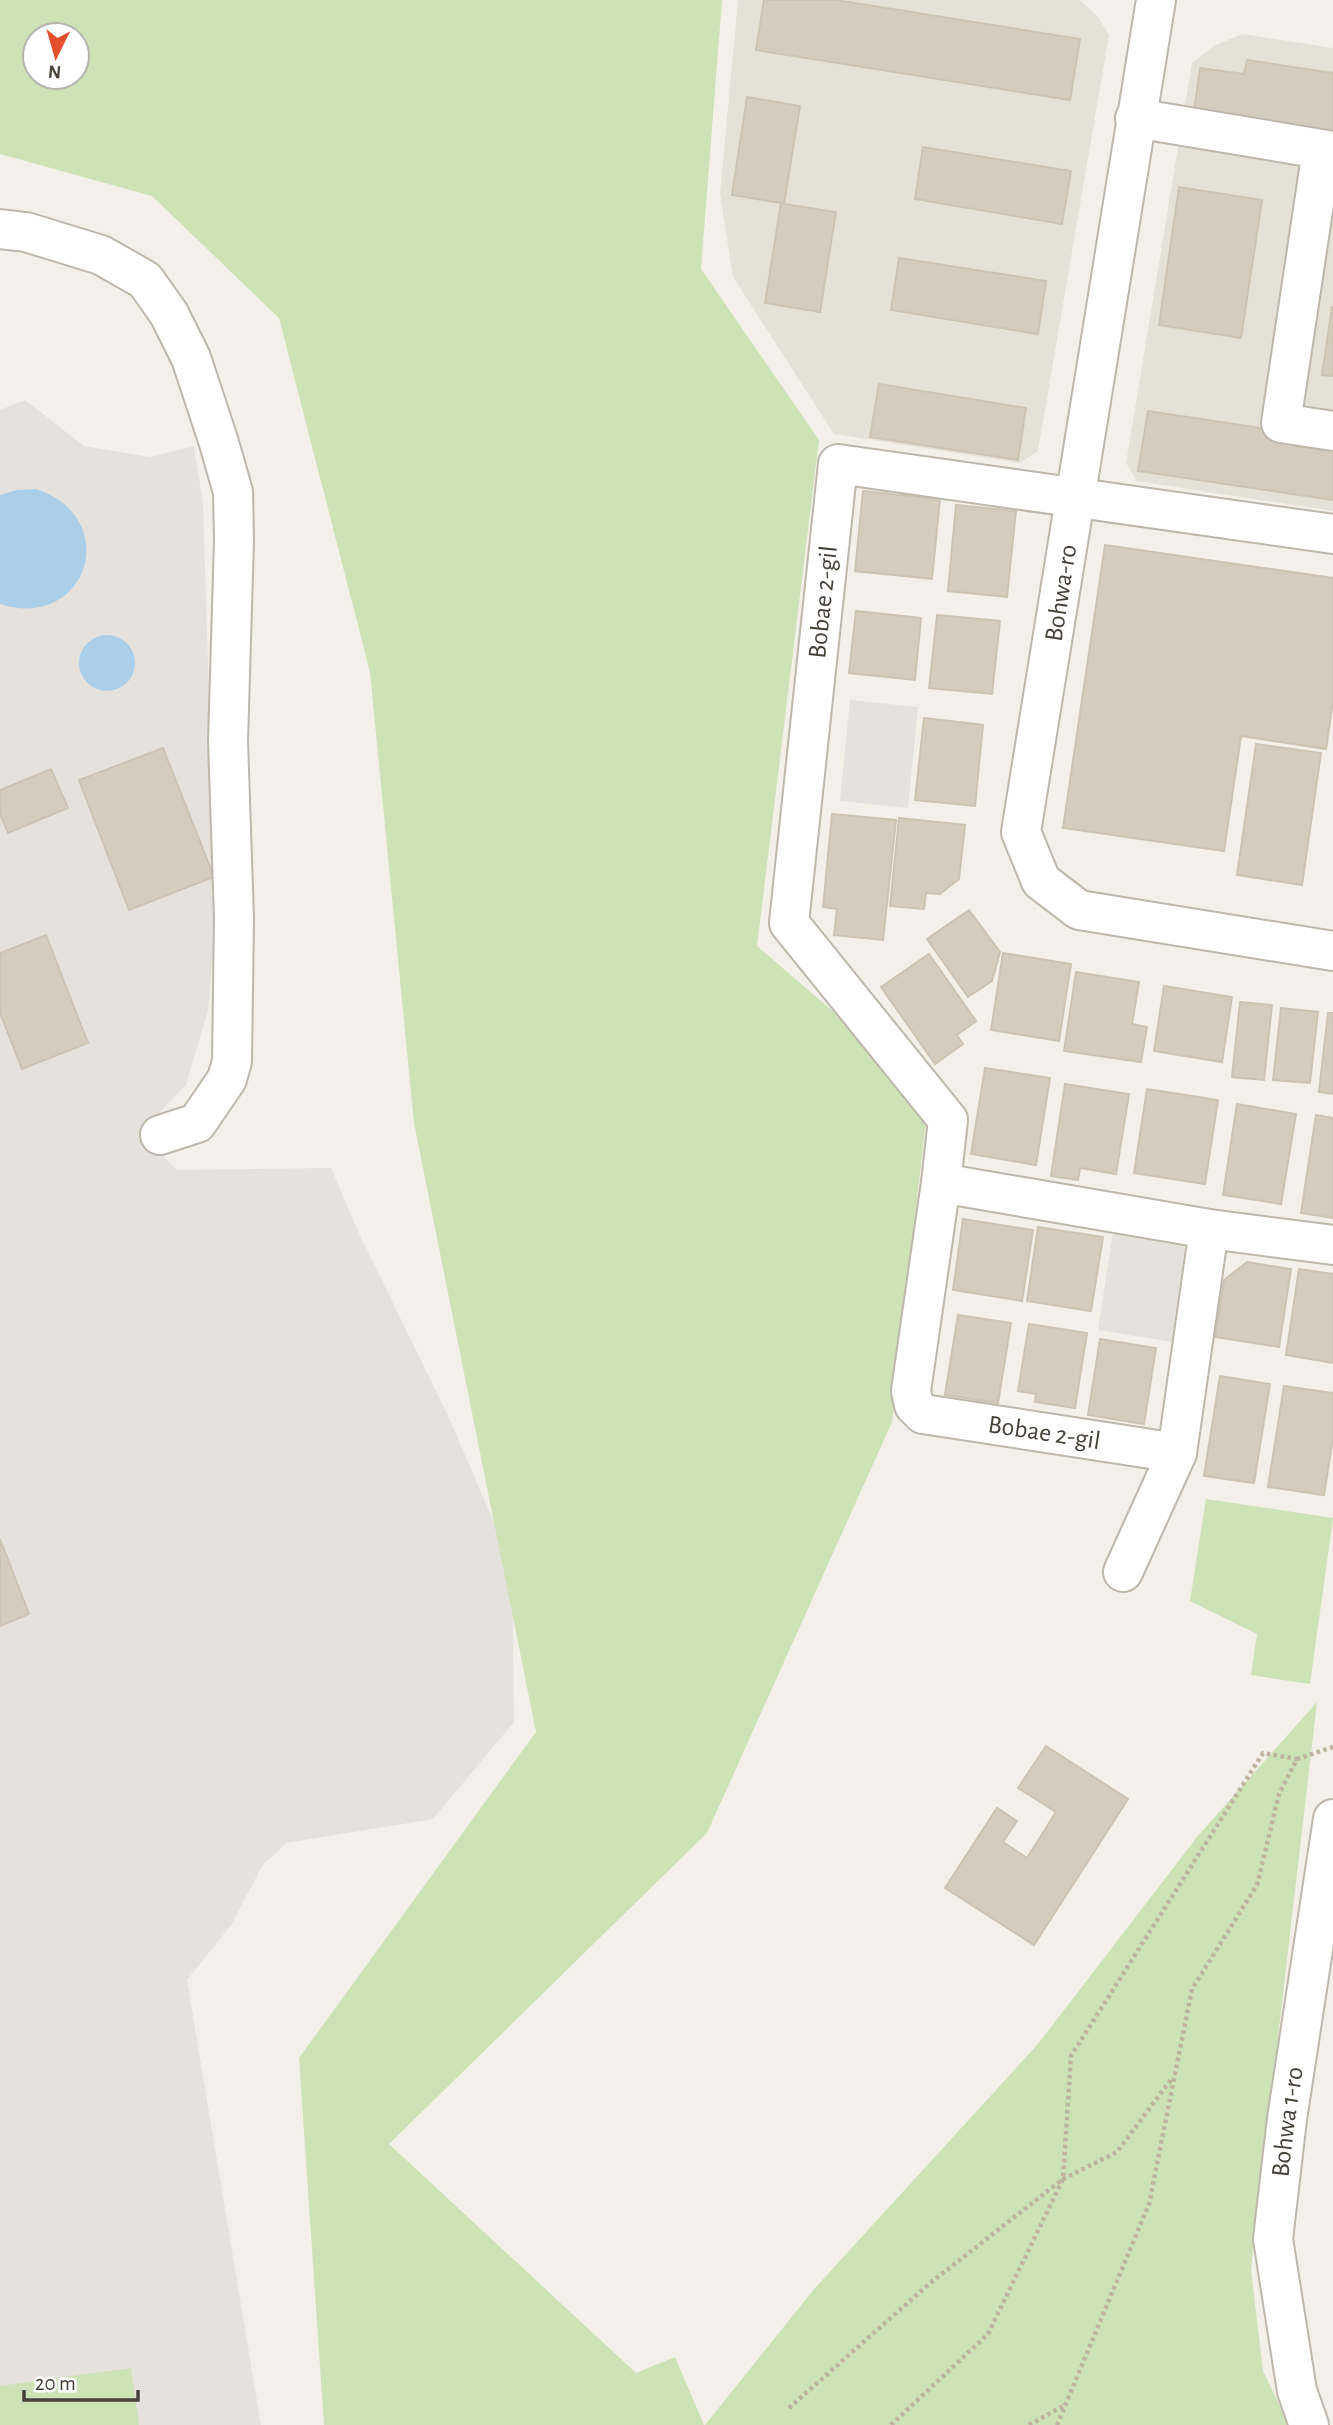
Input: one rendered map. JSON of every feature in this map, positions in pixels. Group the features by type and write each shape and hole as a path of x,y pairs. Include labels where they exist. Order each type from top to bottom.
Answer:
{"street":[{"name":"Bohwa-ro","path":"1156,0 1021,832 1041,881 1079,910 1333,951"},
{"path":"1135,118 1328,150 1317,286 1281,423 1333,431"},
{"path":"0,229 26,232 101,255 145,280 169,314 191,358 233,492 233,664 228,741 234,918 232,1061 227,1079 197,1123 160,1135"},
{"name":"Bobae 2-gil","path":"1177,1453 923,1415 914,1405 911,1391 948,1120 789,923 838,464 1076,500 1333,534"},
{"path":"941,1183 1209,1229 1333,1245"},
{"path":"1123,1572 1177,1453 1209,1229"},
{"name":"Bohwa 1-ro","path":"1309,2425 1297,2391 1273,2239 1286,2119 1333,1820"}],"path":[{"path":"891,2425 988,2334 1063,2179 1072,2056 1263,1752 1297,1759 1333,1747"},
{"path":"1057,2425 1149,2204 1192,1989 1257,1885 1279,1794 1297,1759"},
{"path":"789,2408 929,2284 1063,2179 1117,2152 1173,2076"},
{"path":"1029,2425 1066,2405"},
{"path":"901,2416 903,2425"}],"shaded area":[{"path":"738,0 1080,0 1098,17 1109,35 1038,451 1020,463 834,434 733,277 720,194"},
{"path":"1242,34 1333,48 1333,511 1137,481 1126,463 1192,63 1214,46"},
{"path":"25,400 84,446 150,457 194,446 203,504 216,920 208,1010 186,1085 140,1133 177,1170 331,1168 356,1227 449,1418 512,1564 514,1722 433,1819 286,1843 262,1866 231,1925 187,1980 261,2425 0,2425 0,410"},
{"path":"850,700 918,707 908,808 840,801"},
{"path":"1114,1226 1180,1240 1186,1253 1172,1342 1098,1330"}],"green space":[{"path":"0,0 722,0 701,269 819,440 757,946 929,1094 892,1422 707,1833 389,2144 636,2373 675,2357 704,2425 324,2425 299,2058 536,1732 414,1123 370,672 279,318 152,196 0,154"},
{"path":"1206,1499 1333,1518 1310,1684 1251,1675 1257,1634 1190,1601"},
{"path":"1317,1702 1251,2269 1263,2371 1289,2425 705,2425 815,2288 1038,2044 1197,1837"},
{"path":"131,2368 139,2425 0,2425 0,2386"}],"water":[{"path":"36,489 63,503 80,523 86,546 84,568 73,588 55,602 30,608 0,604 0,495 17,490"},
{"path":"107,635 118,637 127,643 133,652 133,674 127,683 118,689 107,691 96,689 87,683 81,674 79,663 81,652 87,643 96,637"}],"building":[{"path":"764,0 836,0 1080,39 1070,100 756,50"},
{"path":"1247,60 1333,73 1333,132 1192,126 1200,68 1244,74"},
{"path":"747,97 800,106 784,204 836,212 820,312 765,303 781,203 732,195"},
{"path":"923,147 1071,171 1062,224 915,199"},
{"path":"1179,187 1262,200 1241,338 1159,325"},
{"path":"899,258 1046,281 1038,334 891,310"},
{"path":"1333,307 1333,376 1322,375"},
{"path":"879,384 1026,408 1018,460 870,437"},
{"path":"1148,411 1333,439 1333,500 1138,471"},
{"path":"863,491 940,499 932,579 855,571"},
{"path":"956,505 1016,511 1007,597 948,591"},
{"path":"1105,545 1333,578 1333,701 1326,749 1241,736 1224,851 1063,828"},
{"path":"856,611 921,618 915,680 849,673"},
{"path":"937,615 1000,621 992,694 929,688"},
{"path":"924,718 983,725 975,806 915,800"},
{"path":"1256,744 1321,753 1302,885 1237,875"},
{"path":"163,748 214,877 129,910 79,780"},
{"path":"51,769 68,808 8,833 0,814 0,790"},
{"path":"832,814 896,820 883,940 834,935 837,909 823,907"},
{"path":"899,818 965,825 959,879 940,894 926,893 924,909 890,906"},
{"path":"969,910 1000,952 992,981 968,997 927,939"},
{"path":"46,935 88,1043 22,1069 0,1013 0,953"},
{"path":"1003,953 1071,964 1059,1041 991,1030"},
{"path":"929,954 976,1021 957,1035 963,1044 935,1064 881,987"},
{"path":"1076,972 1139,982 1132,1024 1147,1027 1141,1062 1064,1051"},
{"path":"1164,986 1232,997 1222,1062 1154,1051"},
{"path":"1240,1002 1272,1005 1264,1080 1232,1077"},
{"path":"1281,1008 1318,1012 1310,1083 1273,1080"},
{"path":"1328,1013 1333,1013 1333,1094 1319,1092"},
{"path":"985,1068 1050,1078 1036,1165 971,1154"},
{"path":"1065,1084 1129,1094 1116,1174 1080,1168 1078,1180 1051,1176"},
{"path":"1147,1089 1218,1100 1205,1184 1134,1173"},
{"path":"1237,1104 1296,1114 1281,1204 1223,1195"},
{"path":"1316,1115 1333,1118 1333,1218 1301,1213"},
{"path":"963,1219 1033,1230 1022,1301 953,1290"},
{"path":"1038,1227 1103,1237 1091,1311 1027,1301"},
{"path":"1247,1262 1291,1269 1279,1347 1215,1337 1224,1280"},
{"path":"1299,1269 1333,1274 1333,1363 1286,1355"},
{"path":"958,1315 1011,1323 998,1403 945,1395"},
{"path":"1029,1324 1087,1333 1075,1408 1035,1402 1036,1394 1018,1391"},
{"path":"1100,1339 1156,1348 1144,1424 1088,1415"},
{"path":"1220,1376 1270,1384 1254,1483 1204,1476"},
{"path":"1284,1386 1333,1393 1333,1438 1324,1495 1268,1487"},
{"path":"0,1539 29,1614 0,1626"},
{"path":"1046,1746 1128,1799 1034,1945 945,1888 997,1808 1017,1821 1003,1842 1027,1858 1056,1812 1018,1788"}]}
